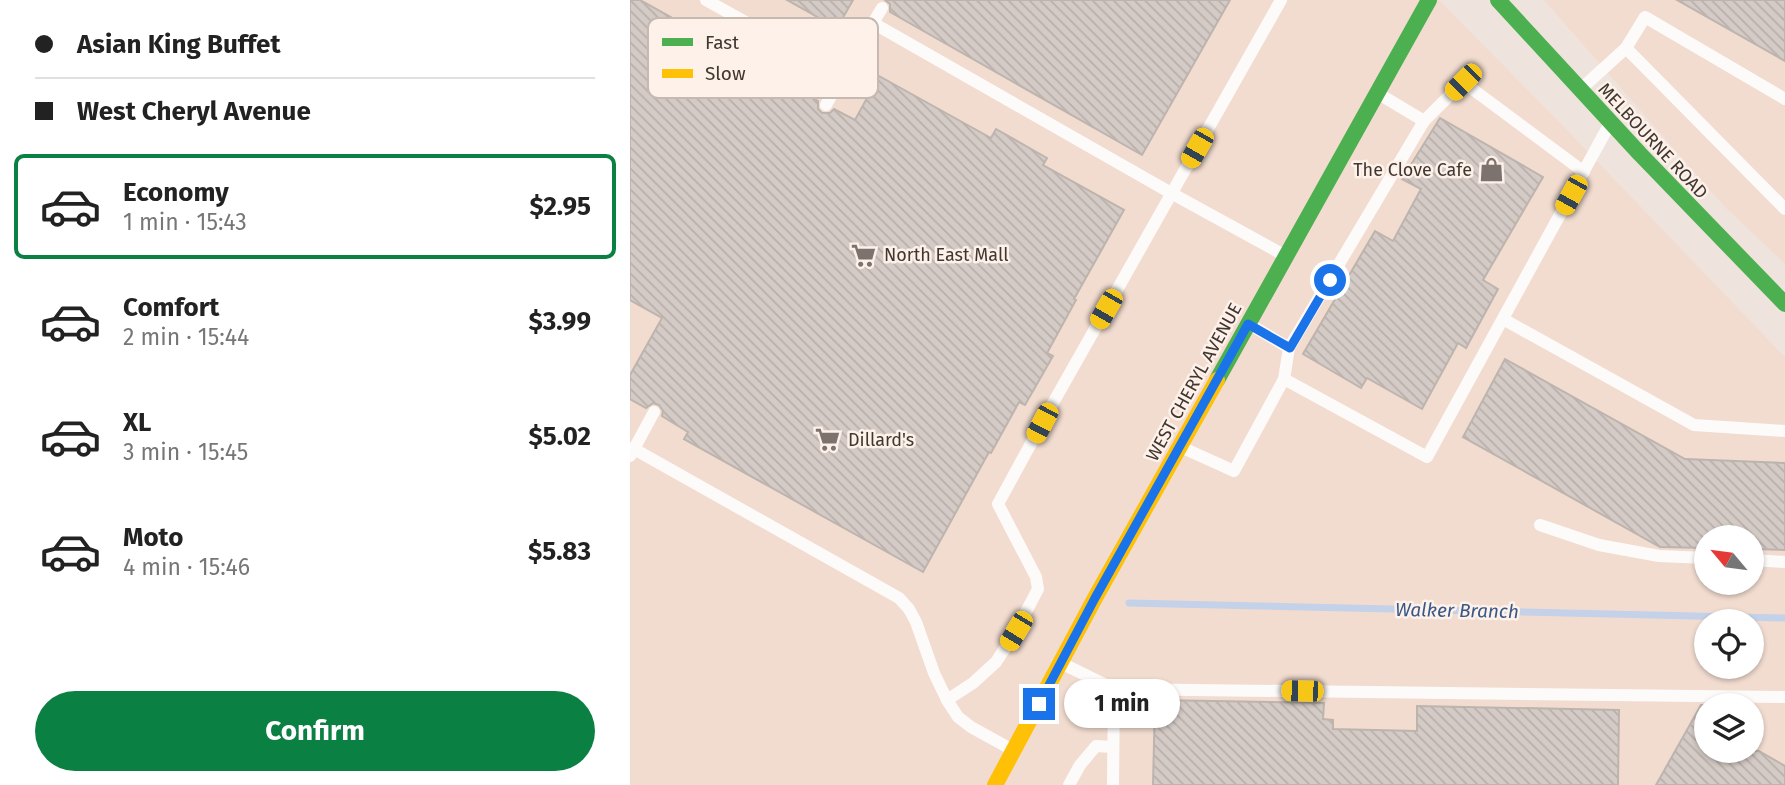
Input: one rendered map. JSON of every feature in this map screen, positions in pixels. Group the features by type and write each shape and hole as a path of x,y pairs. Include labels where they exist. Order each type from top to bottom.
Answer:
{"street":[{"name":"WEST CHERYL AVENUE","path":"995,785 1095,598 1429,0"},
{"name":"MELBOURNE ROAD","path":"1498,0 1610,123 1785,304"}],"lane":[{"path":"706,0 738,18"},
{"path":"947,700 973,683 996,662 1038,589 1036,576 998,504 1059,391 1281,0"},
{"path":"876,18 882,8"},
{"path":"1579,90 1626,48 1645,17 1785,99"},
{"path":"878,26 1287,256"},
{"path":"1626,48 1785,209"},
{"path":"1180,447 1234,471 1284,379 1290,348 1424,121 1463,82 1584,172"},
{"path":"1378,93 1424,121"},
{"path":"826,105 830,98"},
{"path":"1284,379 1427,457 1610,123"},
{"path":"1503,319 1694,425 1785,431"},
{"path":"1248,324 1290,348"},
{"path":"654,412 632,453 899,598 916,622 929,660 958,717 1014,751"},
{"path":"1540,525 1599,545 1659,556 1694,557"},
{"path":"1764,561 1785,562"},
{"path":"1061,663 1114,689 1785,697"},
{"path":"1113,785 1114,689"},
{"path":"1069,785 1080,765 1096,746 1113,747"}],"shaded area":[{"name":"North East Mall","path":"630,0 1439,0 1785,357 1785,785 630,785"},
{"path":"1544,0 1785,0 1785,264 1723,205"}],"building":[{"name":"North East Mall","path":"630,0 640,0 672,18 648,18 648,98 813,98 818,101 818,109 822,113 830,113 834,109 855,120 867,98 878,98 879,76 991,138 996,129 1047,158 1043,165 1124,210 1047,353 1053,356 1025,405 1019,402 923,572 684,439 688,432 662,416 663,411 659,405 653,403 646,408 630,399 630,375 662,318 630,300"},
{"path":"787,0 853,0 843,18 819,18"},
{"path":"885,0 1230,0 1142,155 890,12 890,4"},
{"path":"1677,0 1785,0 1785,61"},
{"path":"1440,118 1543,177 1483,280 1498,289 1466,348 1458,343 1422,409 1367,378 1361,388 1303,354 1375,231 1393,241 1421,189 1402,179"},
{"path":"1505,359 1685,459 1785,463 1785,550 1764,549 1764,525 1694,525 1694,548 1660,547 1463,437"},
{"path":"1155,700 1324,703 1323,719 1333,720 1333,729 1417,731 1417,706 1619,710 1618,785 1153,785"},
{"path":"1694,717 1694,763 1764,763 1764,754 1785,766 1785,785 1656,785"}],"waterway":[{"name":"Walker Branch","path":"1129,603 1785,618"}],"traffic: fast":[{"path":"1217,380 1429,0"},
{"path":"1498,0 1640,154 1785,304"}],"traffic: slow":[{"path":"995,785 1095,598 1217,380"}],"place":[{"name":"The Clove Cafe","path":"1492,170"},
{"name":"North East Mall","path":"864,255"},
{"name":"Dillard's","path":"828,440"}],"route":[{"path":"1039,704 1248,324 1290,348 1330,280"}]}
